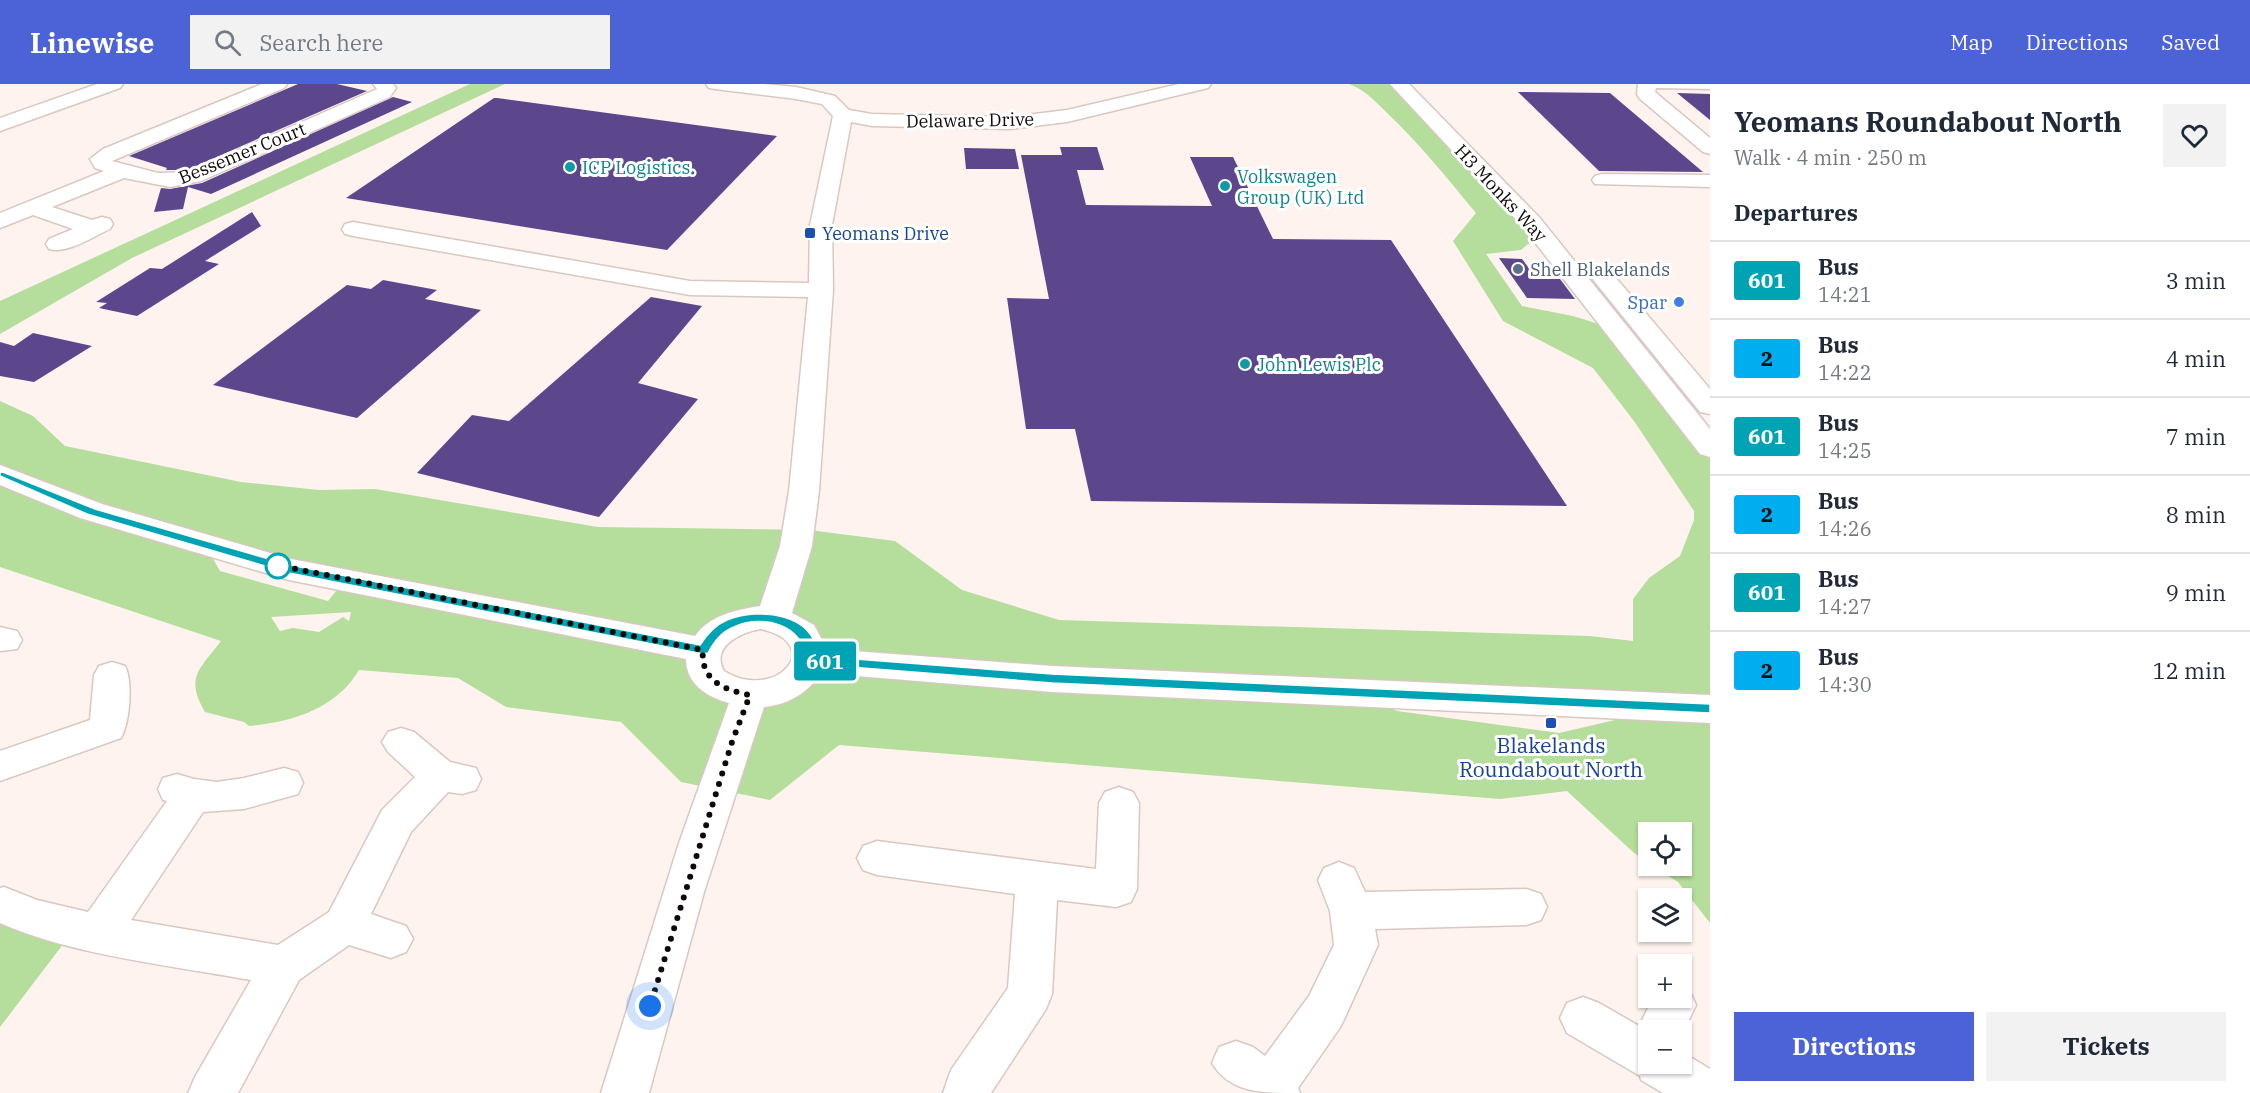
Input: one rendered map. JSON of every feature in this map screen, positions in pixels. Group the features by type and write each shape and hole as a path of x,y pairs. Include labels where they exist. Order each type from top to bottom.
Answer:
{"street":[{"path":"8,122 0,111 6,106 26,101 51,107 114,84"},
{"name":"Bessemer Court","path":"278,84 110,153 100,159 102,164 163,182 175,182 194,177 384,93 387,88 382,84"},
{"path":"715,84 806,95 828,100 843,115 820,225 821,290 804,491 796,546 773,618"},
{"name":"Delaware Drive","path":"843,115 872,120 1010,123 1067,116 1202,84"},
{"name":"H3 Monks Way","path":"1399,84 1531,222 1710,448"},
{"name":"H3 Monks Way","path":"1421,84 1554,220 1710,406"},
{"path":"1647,84 1646,94 1710,148"},
{"path":"1661,84 1710,84"},
{"path":"0,221 123,171"},
{"path":"1602,180 1710,182"},
{"path":"32,207 101,225 57,244"},
{"path":"353,229 690,288 821,290"},
{"path":"0,474 91,511 289,569 703,650"},
{"path":"750,618 773,618 793,625 804,634 811,648 811,660 803,675 786,687 768,693 750,695 729,691 716,683 705,672 702,661 703,650 711,636 730,623 750,618"},
{"path":"811,660 1052,679 1700,708"},
{"path":"0,766 108,728 112,675"},
{"path":"625,1093 671,930 732,742 750,695"},
{"path":"212,1093 283,966 344,925 396,821 451,777 401,742"},
{"path":"98,933 185,793 232,797 284,783"},
{"path":"877,858 1116,889 1119,803"},
{"path":"968,1093 968,1086 1030,994 1037,880"},
{"path":"1260,1082 1325,1011 1356,945 1345,895 1526,907"},
{"path":"4,905 31,916 98,933 283,966"},
{"path":"344,925 391,939"},
{"path":"1583,1018 1638,1038"},
{"path":"1687,1074 1707,1093"}],"green space":[{"path":"470,84 505,84 132,258 0,334 0,301"},
{"path":"1349,84 1399,84 1540,234 1521,250 1486,254 1522,306 1573,316 1618,330 1710,448 1710,923 1692,900 1692,888 1683,888 1668,876 1692,876 1692,822 1638,822 1638,856 1567,791 1500,799 839,745 770,800 681,782 621,722 506,707 458,678 359,670 338,695 312,711 281,721 249,726 244,722 205,712 199,700 196,690 198,674 221,641 0,567 0,401 33,416 65,446 241,482 319,490 375,489 598,527 809,530 895,541 962,590 1059,620 1590,636 1633,641 1633,599 1649,578 1680,556 1694,520 1694,511 1634,421 1593,368 1503,321 1453,241 1476,213 1410,136 1364,92","holes":["205,545 345,580 328,601 220,571","351,612 349,621 343,617 319,632 293,628 280,631 271,617","761,617 811,659 750,695 702,661","1356,693 1667,708 1559,733 1397,711"]},
{"path":"0,919 64,943 0,1027"}],"building":[{"path":"298,84 337,84 367,91 187,170 166,170 167,168 129,156"},
{"path":"1518,92 1610,93 1703,172 1599,171"},
{"path":"1677,93 1710,94 1710,120"},
{"path":"393,97 412,102 211,194 188,187 183,209 154,212 161,188 170,189 202,183"},
{"name":"ICP Logistics.","path":"494,98 777,136 667,250 346,198"},
{"name":"John Lewis Plc","path":"1060,147 1097,147 1104,170 1077,170 1086,205 1212,206 1190,157 1233,157 1273,239 1391,240 1567,506 1091,501 1075,429 1026,429 1007,298 1049,299 1021,155 1062,155"},
{"path":"964,148 1015,149 1019,169 966,169"},
{"path":"252,212 261,226 205,261 219,264 137,316 99,308 107,303 96,302 150,268 162,269"},
{"name":"Shell Blakelands","path":"1499,258 1522,259 1537,279 1560,279 1575,299 1527,298"},
{"path":"383,280 437,290 425,299 481,310 357,418 213,385 347,285 371,289"},
{"path":"651,297 702,306 638,383 698,399 599,517 417,473 472,415 509,421"},
{"path":"33,333 92,346 34,382 0,376 0,342 14,346"}],"bus line":[{"name":"601","path":"0,474 91,511 289,569 703,650 711,636 730,623 761,617 773,618 793,625 804,634 811,648 811,660 1052,679 1710,709"}],"place":[{"name":"ICP Logistics.","path":"570,167"},
{"name":"Volkswagen Group (UK) Ltd","path":"1225,186"},
{"name":"Yeomans Drive","path":"810,233"},
{"name":"Shell Blakelands","path":"1518,269"},
{"name":"Spar","path":"1679,302"},
{"name":"John Lewis Plc","path":"1245,364"},
{"name":"Blakelands Roundabout North","path":"1551,723"}],"route":[{"path":"278,566 276,565 703,650 702,661 705,672 716,683 729,691 750,695 732,742 668,941 650,1006"}]}
